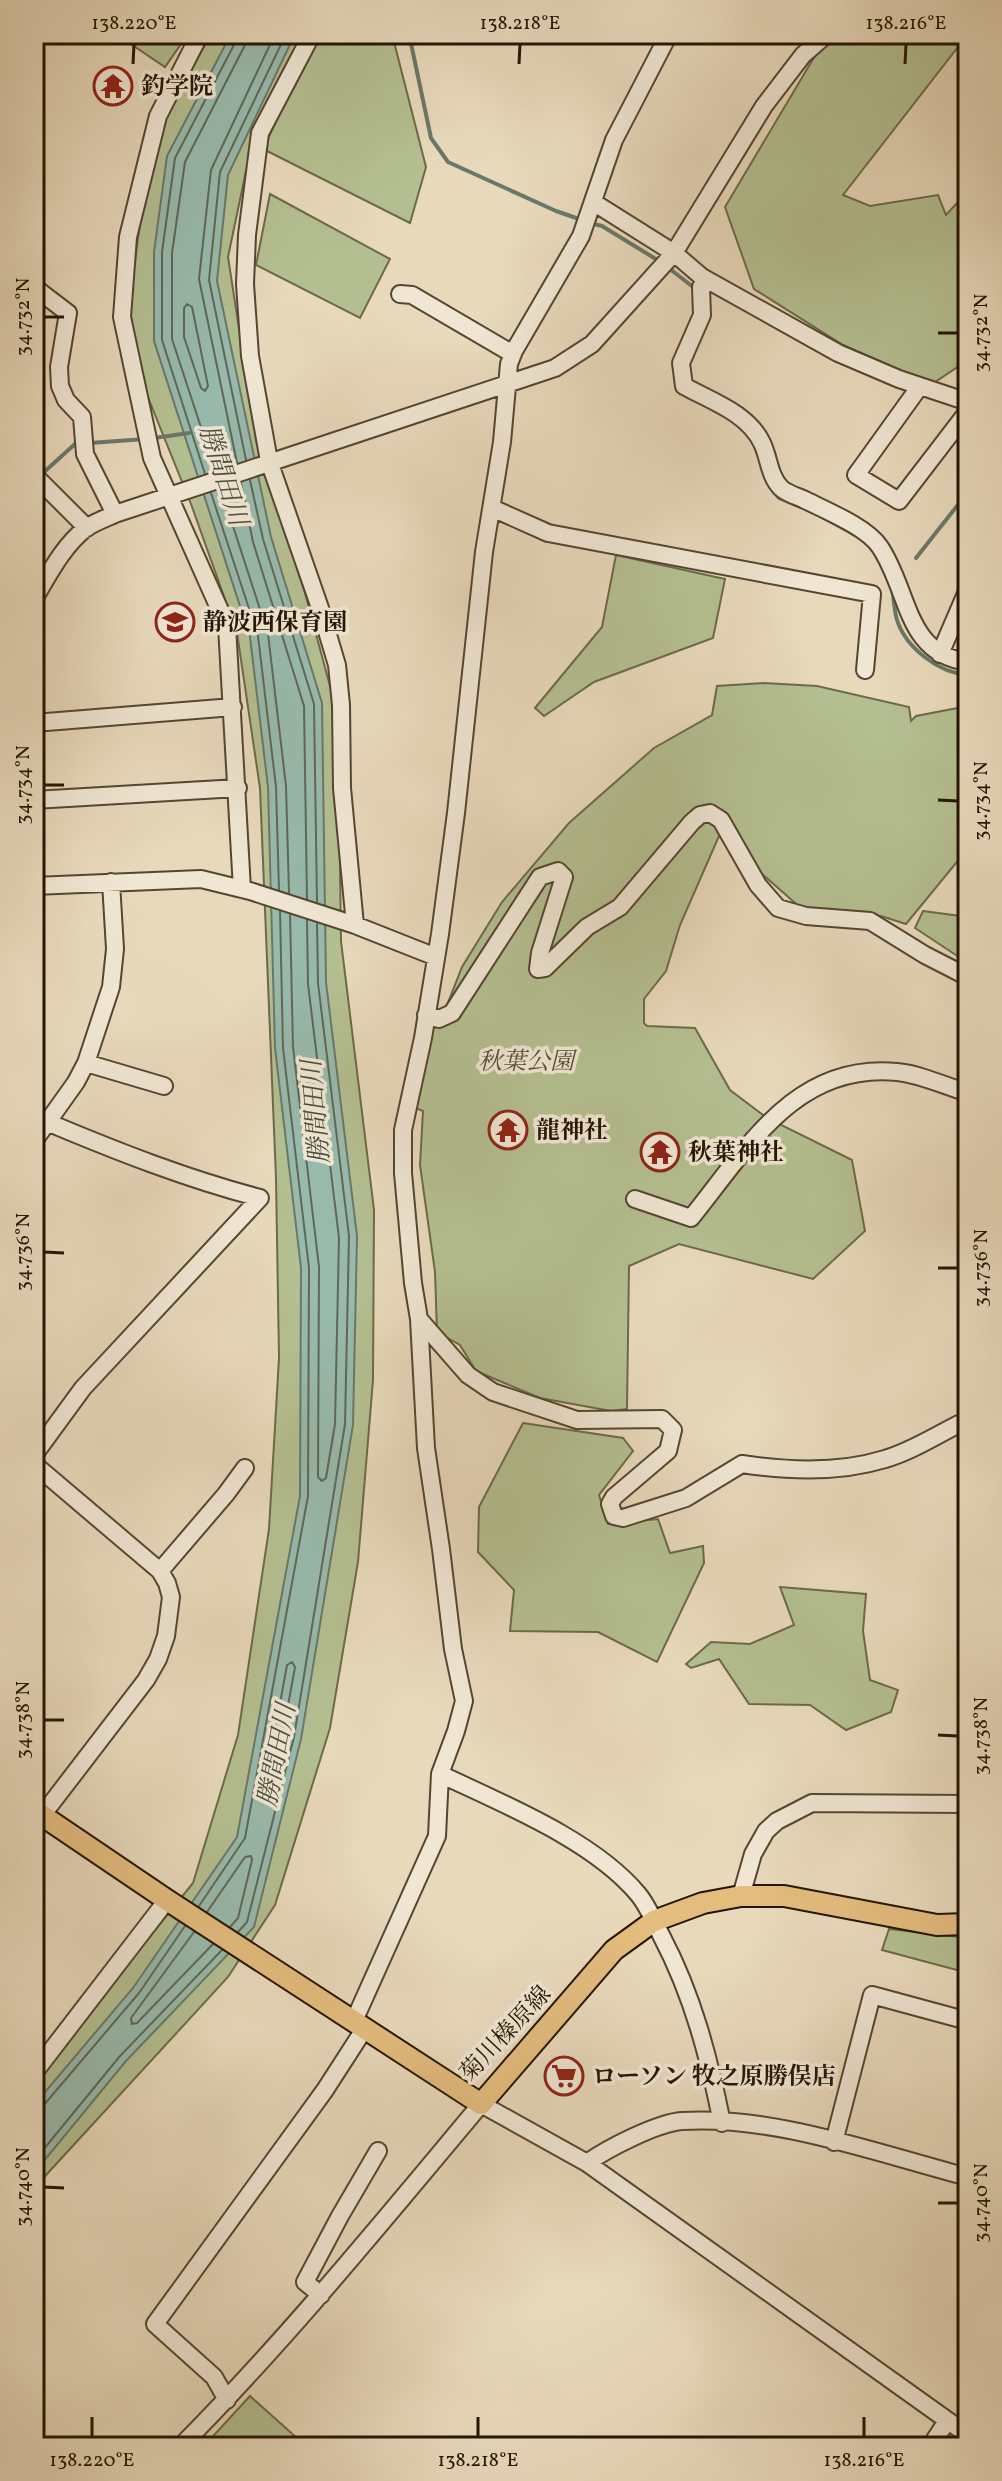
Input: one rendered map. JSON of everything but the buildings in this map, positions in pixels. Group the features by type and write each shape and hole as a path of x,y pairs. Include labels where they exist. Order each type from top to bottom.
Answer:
{"main road":[{"name":"菊川榛原線","path":"37,1817 481,2104 614,1950 654,1921 703,1903 741,1896 784,1896 937,1925 968,1924"}],"street":[{"path":"200,34 158,116 128,237 122,317 150,448 168,496 227,626 246,890"},
{"path":"312,34 260,133 247,235 245,284 250,356 269,461 337,665 342,788 355,925"},
{"path":"227,2400 214,2377 155,2324 325,2090 359,2025 437,1836 440,1774 464,1701 453,1649 426,1448 419,1319 403,1173 403,1130 436,957 513,354 583,230 614,140 669,34"},
{"path":"34,599 57,561 87,528 115,514 555,368 592,344 672,255 764,106 803,55 827,34"},
{"path":"591,207 672,255 707,280 838,353 968,402"},
{"path":"707,280 701,287 702,315 681,363 684,386 742,417 755,430 764,445 769,468 781,489 864,532 878,544 896,574 914,624 929,646 949,660 968,662"},
{"path":"34,287 68,313 59,367 60,386 66,400 82,417 85,452 115,514"},
{"path":"400,294 412,295 513,354"},
{"path":"920,386 856,475 899,501 968,411"},
{"path":"36,480 87,528"},
{"path":"492,508 548,533 872,594 865,670"},
{"path":"940,654 961,626 968,589"},
{"path":"34,723 233,707"},
{"path":"34,800 238,788"},
{"path":"426,1015 439,1019 452,1013 540,877 558,871 564,877 540,953 538,969 545,968 587,927 620,907 692,822 700,815 710,813 721,820 758,885 778,908 806,916 870,921 968,977"},
{"path":"34,886 201,879 355,925 436,957"},
{"path":"34,1141 86,1063 111,987 115,949 111,882"},
{"path":"86,1063 164,1086"},
{"path":"635,1199 691,1218 784,1108 811,1088 839,1076 899,1072 968,1093"},
{"path":"34,1455 83,1388 260,1198 96,1143 47,1122"},
{"path":"419,1319 468,1375 493,1392 577,1420 662,1419 673,1430 668,1451 614,1497 610,1504 614,1516 623,1518 686,1498 742,1464 783,1471 854,1466 887,1459 959,1424 968,1425"},
{"path":"34,1464 160,1571 171,1597 166,1636 146,1680 37,1817"},
{"path":"160,1571 245,1468"},
{"path":"440,1774 533,1819 591,1852 638,1894 679,1970 708,2054 722,2123"},
{"path":"741,1896 753,1854 766,1831 777,1821 812,1803 968,1804"},
{"path":"34,2073 167,1900"},
{"path":"834,2142 872,1995 968,2021"},
{"path":"180,2447 227,2400 321,2295 481,2104 587,2163 968,2435"},
{"path":"587,2163 608,2149 679,2121 753,2123 968,2177"},
{"path":"321,2295 305,2282 378,2151"},
{"path":"930,2447 947,2421"}],"green space":[{"path":"116,34 188,34 165,67"},
{"path":"211,34 306,34 283,75 246,171 228,257 256,439 305,593 338,716 341,941 374,1210 373,1380 358,1562 330,1728 275,1905 228,1977 47,2174 34,2192 34,2080 193,1883 238,1735 269,1529 279,1358 276,1178 260,788 237,633 191,504 141,380 129,304 151,143"},
{"path":"317,34 392,34 426,167 410,223 263,149"},
{"path":"828,34 968,34 843,195 870,206 938,195 946,215 968,191 968,360 932,384 843,345 754,289 725,207"},
{"path":"270,194 390,259 360,318 256,265"},
{"path":"616,555 725,579 713,638 594,682 544,716 535,708 602,627"},
{"name":"秋葉公園","path":"764,683 817,686 909,707 911,721 916,716 968,706 968,852 906,924 881,916 803,910 719,836 680,925 666,971 644,999 644,1023 647,1026 695,1028 730,1090 767,1118 852,1160 865,1231 813,1279 679,1244 629,1266 627,1409 611,1411 540,1398 476,1371 460,1345 437,1332 435,1272 420,1165 423,1111 408,1105 426,1015 442,1018 462,967 502,902 569,823 654,748 712,715 717,686"},
{"path":"923,911 968,917 968,963 915,928"},
{"path":"523,1423 623,1438 633,1451 599,1495 608,1524 658,1519 670,1553 703,1546 704,1563 657,1662 598,1632 510,1631 514,1590 478,1552 479,1507"},
{"path":"780,1587 866,1594 863,1631 870,1680 898,1690 891,1712 846,1730 810,1705 749,1704 719,1659 691,1668 686,1664 711,1642 750,1644 794,1625"},
{"path":"889,1929 968,1938 968,1973 882,1950"},
{"path":"250,2396 307,2447 203,2447"}],"water":[{"name":"勝間田川","path":"231,34 295,34 228,175 217,281 271,537 322,703 326,982 357,1236 353,1425 301,1739 254,1927 126,2061 34,2173 34,2105 133,1988 237,1837 300,1496 301,1268 275,1048 268,787 250,637 154,341 154,252 167,156"}],"waterway":[{"path":"409,34 431,138 448,162 582,220"},
{"path":"590,223 602,226 659,261"},
{"path":"666,266 697,290"},
{"path":"682,392 723,415"},
{"name":"勝間田川","path":"154,438 189,433"},
{"path":"90,443 145,439"},
{"path":"43,473 75,444 81,443"},
{"path":"774,492 779,498 808,510"},
{"path":"916,558 968,492"},
{"path":"819,515 857,536"},
{"path":"892,589 897,620 908,640 935,664 968,675"}],"place":[{"name":"釣学院","path":"113,86"},
{"name":"静波西保育園","path":"175,622"},
{"name":"龍神社","path":"508,1130"},
{"name":"秋葉神社","path":"660,1152"},
{"name":"ローソン 牧之原勝俣店","path":"564,2076"}]}
